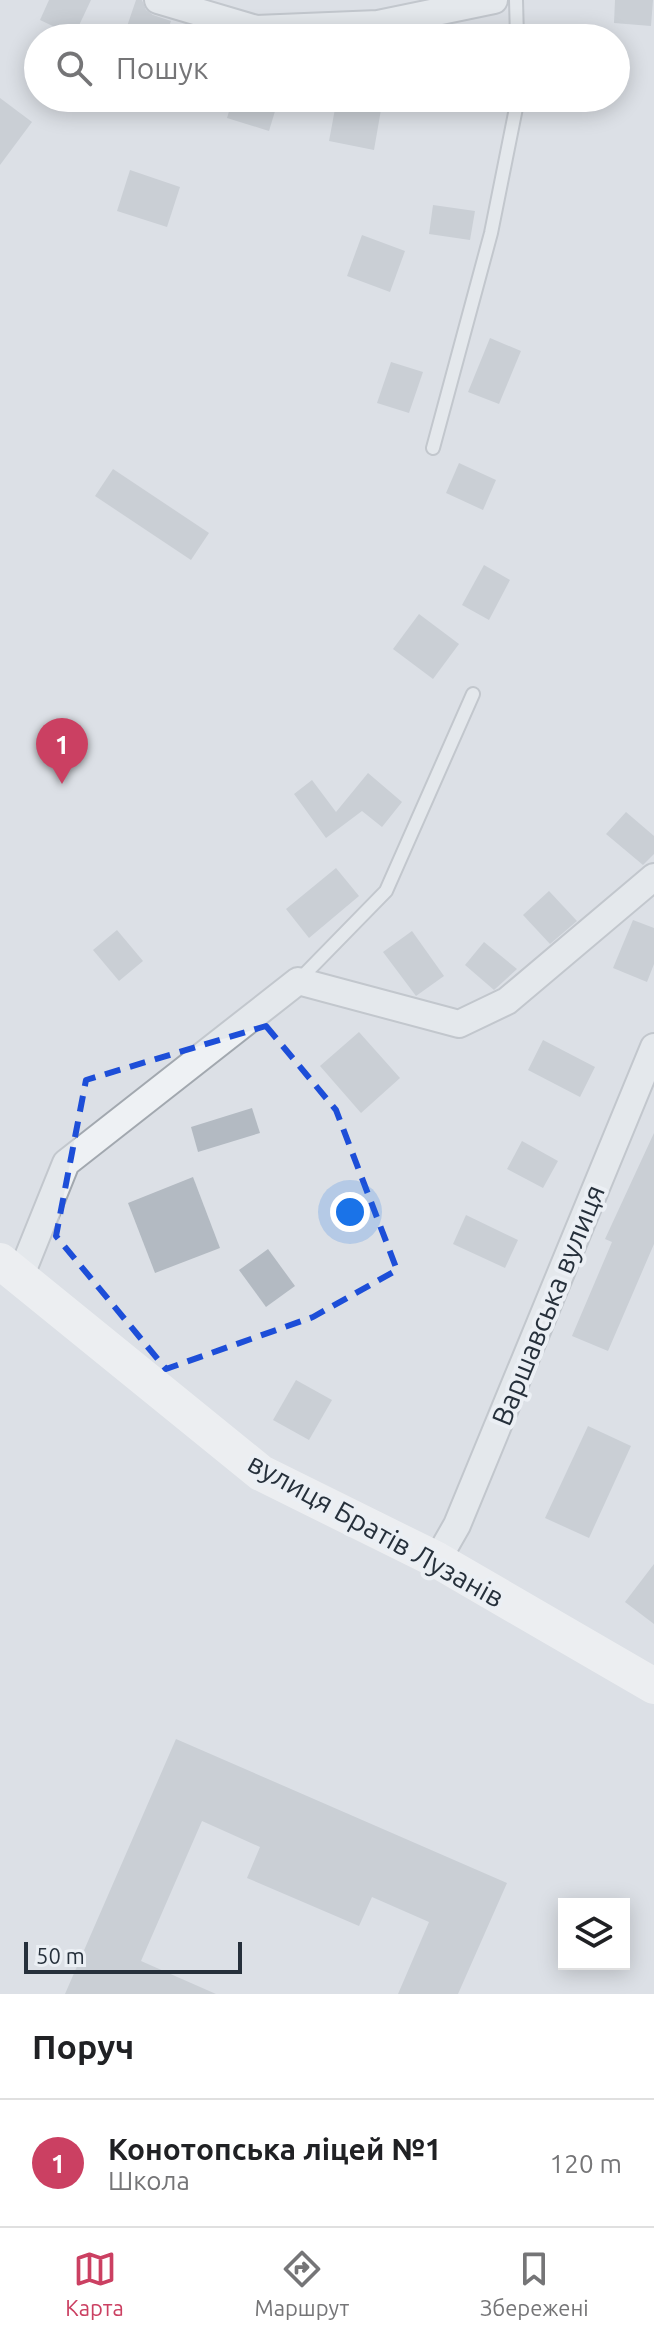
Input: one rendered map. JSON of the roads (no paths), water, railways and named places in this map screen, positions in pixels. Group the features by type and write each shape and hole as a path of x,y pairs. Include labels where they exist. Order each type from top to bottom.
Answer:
{"main road":[{"name":"вулиця Братів Лузанів","path":"10,1269 261,1473 437,1560 654,1686"}],"street":[{"path":"158,0 239,24"},
{"path":"378,24 494,0"},
{"path":"10,1269 66,1163 298,981 459,1024 507,1001 654,877"},
{"name":"Варшавська вулиця","path":"437,1560 457,1525 654,1047"}],"lane":[{"path":"516,0 517,24"},
{"path":"433,448 491,233 515,112"},
{"path":"298,981 386,891 473,694"}],"place":[{"name":"Конотопська ліцей №1","path":"62,784"}]}
